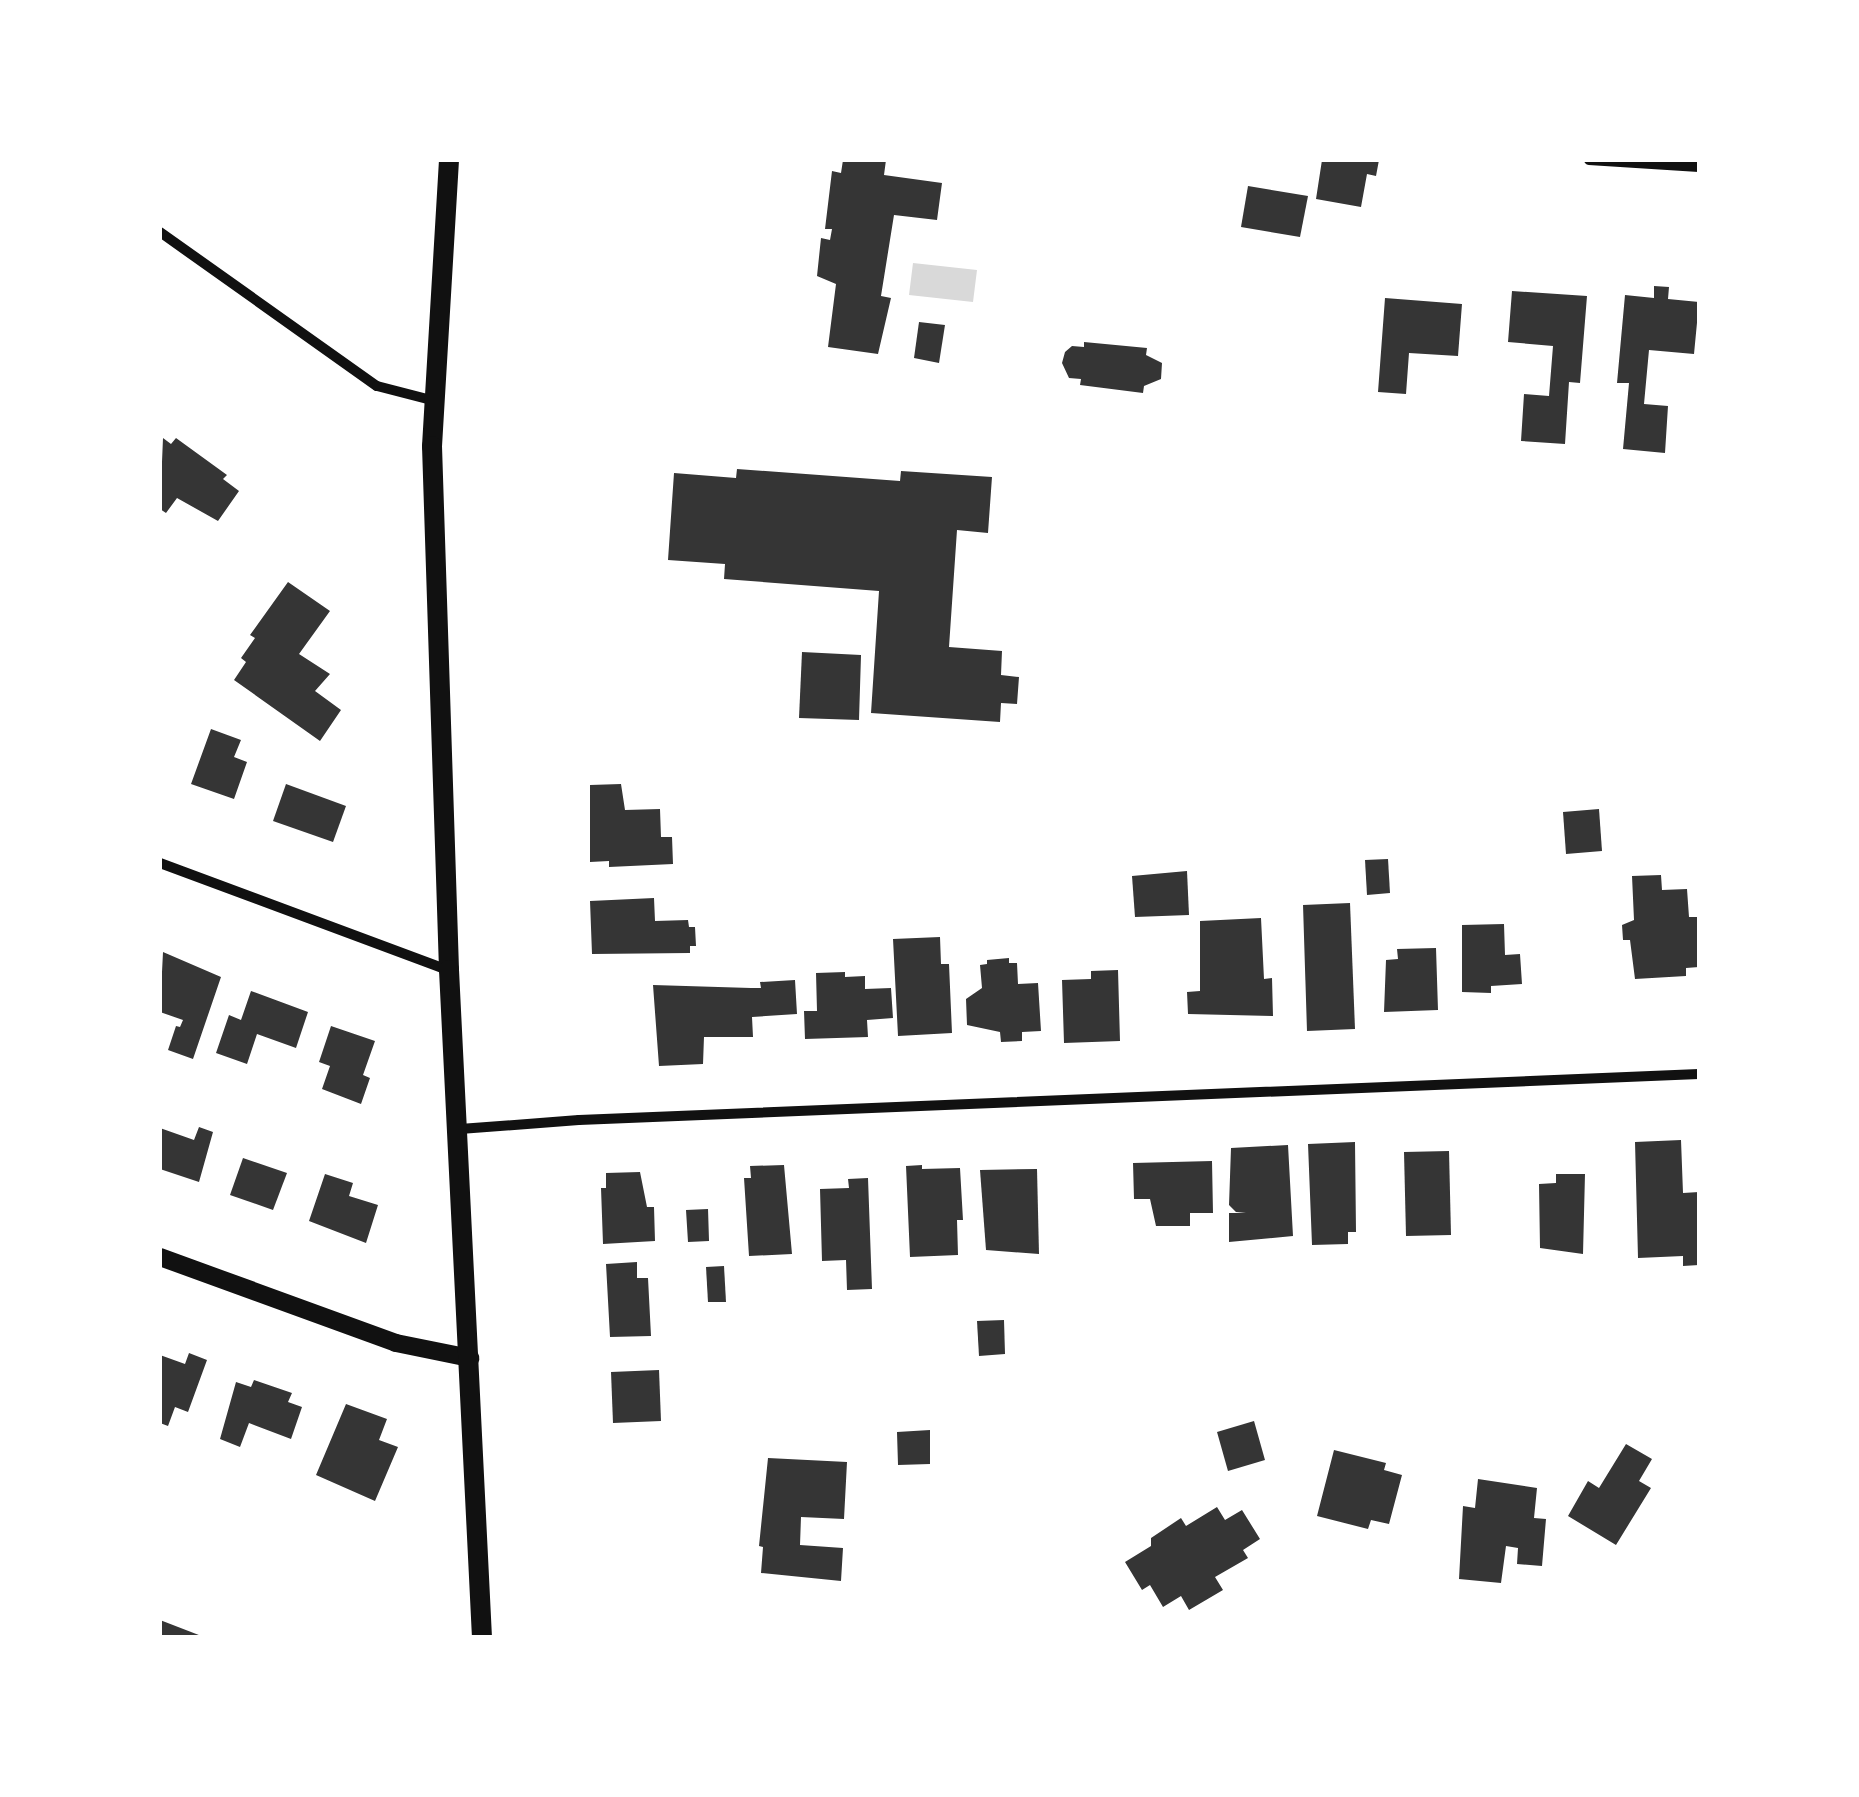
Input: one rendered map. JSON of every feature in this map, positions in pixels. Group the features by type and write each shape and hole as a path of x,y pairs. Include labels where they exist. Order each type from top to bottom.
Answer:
{"main road":[{"path":"448,160 431,400 449,970 460,1129 482,1637"}],"street":[{"path":"1589,160 1699,167"},
{"path":"160,232 378,386 431,400"},
{"path":"160,863 449,970"},
{"path":"460,1129 580,1120 1699,1074"},
{"path":"160,1257 396,1343 470,1358"}],"shaded area":[{"path":"913,263 977,270 973,302 909,295"}],"building":[{"path":"843,160 886,160 884,175 942,183 937,220 894,215 881,296 891,298 878,354 828,347 836,284 817,276 821,238 830,240 832,229 825,229 832,171 841,173"},
{"path":"1322,160 1379,160 1376,176 1367,174 1361,207 1316,199"},
{"path":"1248,186 1308,196 1300,237 1241,227"},
{"path":"1654,286 1669,287 1668,299 1699,302 1694,354 1649,350 1644,404 1668,406 1665,453 1623,449 1629,383 1617,383 1625,295 1654,298"},
{"path":"1512,291 1587,296 1580,383 1569,382 1565,444 1521,441 1524,394 1549,396 1553,346 1508,342"},
{"path":"1385,298 1462,304 1458,356 1409,353 1406,394 1378,392"},
{"path":"919,322 945,325 939,363 914,358"},
{"path":"1084,342 1147,348 1146,355 1162,363 1161,379 1144,386 1143,393 1080,385 1081,379 1069,378 1062,363 1065,352 1072,346 1084,347"},
{"path":"163,438 171,444 176,438 227,475 223,479 239,491 218,521 177,498 166,513 160,509"},
{"path":"737,469 900,481 901,471 992,477 988,533 957,530 949,647 1002,651 1001,675 1019,677 1017,704 1001,703 1000,722 871,713 879,591 724,579 725,564 668,560 674,473 736,478"},
{"path":"288,582 330,611 299,654 330,674 315,691 341,710 320,741 234,680 246,662 241,658 255,638 250,635"},
{"path":"802,652 861,655 859,720 799,718"},
{"path":"211,729 241,740 234,757 247,762 234,799 191,784"},
{"path":"286,784 346,806 333,842 273,821"},
{"path":"621,784 625,810 660,809 661,837 672,837 673,864 609,867 609,861 590,862 590,785"},
{"path":"1599,809 1602,851 1566,854 1563,812"},
{"path":"1388,859 1390,893 1367,895 1365,860"},
{"path":"1187,871 1189,915 1135,917 1132,876"},
{"path":"1661,875 1662,890 1687,889 1689,917 1699,917 1699,967 1686,968 1686,976 1635,979 1630,940 1623,940 1622,925 1634,920 1632,876"},
{"path":"654,898 655,921 688,920 689,927 695,927 696,946 690,946 690,953 592,954 590,901"},
{"path":"1350,903 1355,1029 1307,1031 1303,905"},
{"path":"1261,918 1264,979 1272,978 1273,1016 1188,1014 1187,992 1200,991 1200,921"},
{"path":"1504,924 1505,955 1520,954 1522,984 1491,986 1491,993 1462,992 1462,925"},
{"path":"940,937 941,964 949,964 952,1033 898,1036 893,939"},
{"path":"1436,948 1438,1010 1384,1012 1386,960 1398,959 1397,949"},
{"path":"163,952 221,977 193,1059 168,1050 176,1026 180,1027 183,1020 160,1012"},
{"path":"1009,958 1009,963 1017,963 1018,984 1038,983 1041,1031 1022,1032 1022,1041 1001,1042 1000,1032 967,1025 966,999 982,988 980,965 987,964 987,960"},
{"path":"1118,970 1120,1041 1064,1043 1062,980 1091,979 1091,971"},
{"path":"845,972 845,977 865,976 865,989 891,988 893,1018 867,1020 868,1037 805,1039 804,1011 817,1011 816,973"},
{"path":"795,980 797,1014 752,1017 753,1037 704,1037 703,1064 659,1066 653,985 761,988 760,982"},
{"path":"251,991 308,1012 296,1048 257,1034 247,1064 216,1053 229,1015 241,1020"},
{"path":"331,1026 375,1041 363,1075 370,1078 361,1104 322,1089 330,1066 319,1062"},
{"path":"199,1127 213,1132 199,1182 160,1169 160,1128 194,1140"},
{"path":"1681,1140 1683,1193 1699,1192 1699,1265 1683,1266 1683,1256 1638,1258 1635,1142"},
{"path":"1355,1142 1356,1232 1348,1232 1348,1244 1312,1245 1308,1144"},
{"path":"1288,1145 1293,1236 1229,1242 1229,1213 1246,1213 1236,1212 1229,1205 1231,1148"},
{"path":"1449,1151 1451,1235 1406,1236 1404,1152"},
{"path":"243,1158 287,1173 273,1210 230,1195"},
{"path":"1212,1161 1213,1213 1190,1213 1190,1226 1156,1226 1150,1199 1134,1199 1133,1163"},
{"path":"784,1165 792,1254 749,1256 744,1178 751,1178 750,1166"},
{"path":"922,1165 922,1169 960,1168 963,1220 957,1220 958,1255 910,1257 906,1166"},
{"path":"1037,1169 1039,1254 986,1250 980,1170"},
{"path":"640,1172 647,1207 654,1207 655,1241 603,1244 601,1188 606,1188 606,1173"},
{"path":"325,1174 353,1183 349,1196 378,1205 366,1243 309,1221"},
{"path":"1556,1174 1585,1174 1583,1254 1540,1248 1539,1184 1556,1183"},
{"path":"868,1178 872,1289 847,1290 846,1260 822,1261 820,1189 849,1188 848,1179"},
{"path":"708,1209 709,1241 688,1242 686,1210"},
{"path":"637,1262 637,1278 648,1278 651,1336 610,1337 606,1264"},
{"path":"724,1266 726,1302 708,1302 706,1267"},
{"path":"1004,1320 1005,1354 979,1356 977,1321"},
{"path":"189,1353 207,1360 188,1412 175,1407 168,1426 160,1423 160,1355 185,1364"},
{"path":"659,1370 661,1421 613,1423 611,1372"},
{"path":"254,1380 292,1393 288,1402 302,1407 291,1439 249,1423 240,1447 220,1439 236,1382 251,1387"},
{"path":"346,1404 387,1419 379,1440 398,1447 375,1501 316,1475"},
{"path":"1254,1421 1265,1460 1228,1471 1217,1432"},
{"path":"930,1430 930,1464 898,1465 897,1432"},
{"path":"1626,1444 1652,1459 1639,1481 1651,1488 1616,1545 1568,1516 1588,1481 1599,1488"},
{"path":"1334,1450 1386,1463 1384,1470 1402,1475 1389,1524 1371,1520 1368,1529 1317,1516"},
{"path":"768,1458 847,1462 844,1519 801,1517 800,1545 843,1548 841,1581 761,1573 763,1547 759,1546"},
{"path":"1478,1479 1537,1488 1534,1518 1546,1519 1542,1566 1517,1564 1518,1548 1506,1546 1501,1583 1459,1579 1463,1506 1475,1508"},
{"path":"1217,1507 1225,1520 1242,1510 1260,1539 1243,1550 1248,1558 1215,1577 1223,1590 1189,1610 1181,1596 1163,1607 1150,1585 1142,1590 1125,1562 1151,1546 1151,1538 1181,1518 1186,1526"},
{"path":"160,1620 204,1637 160,1637"}]}
